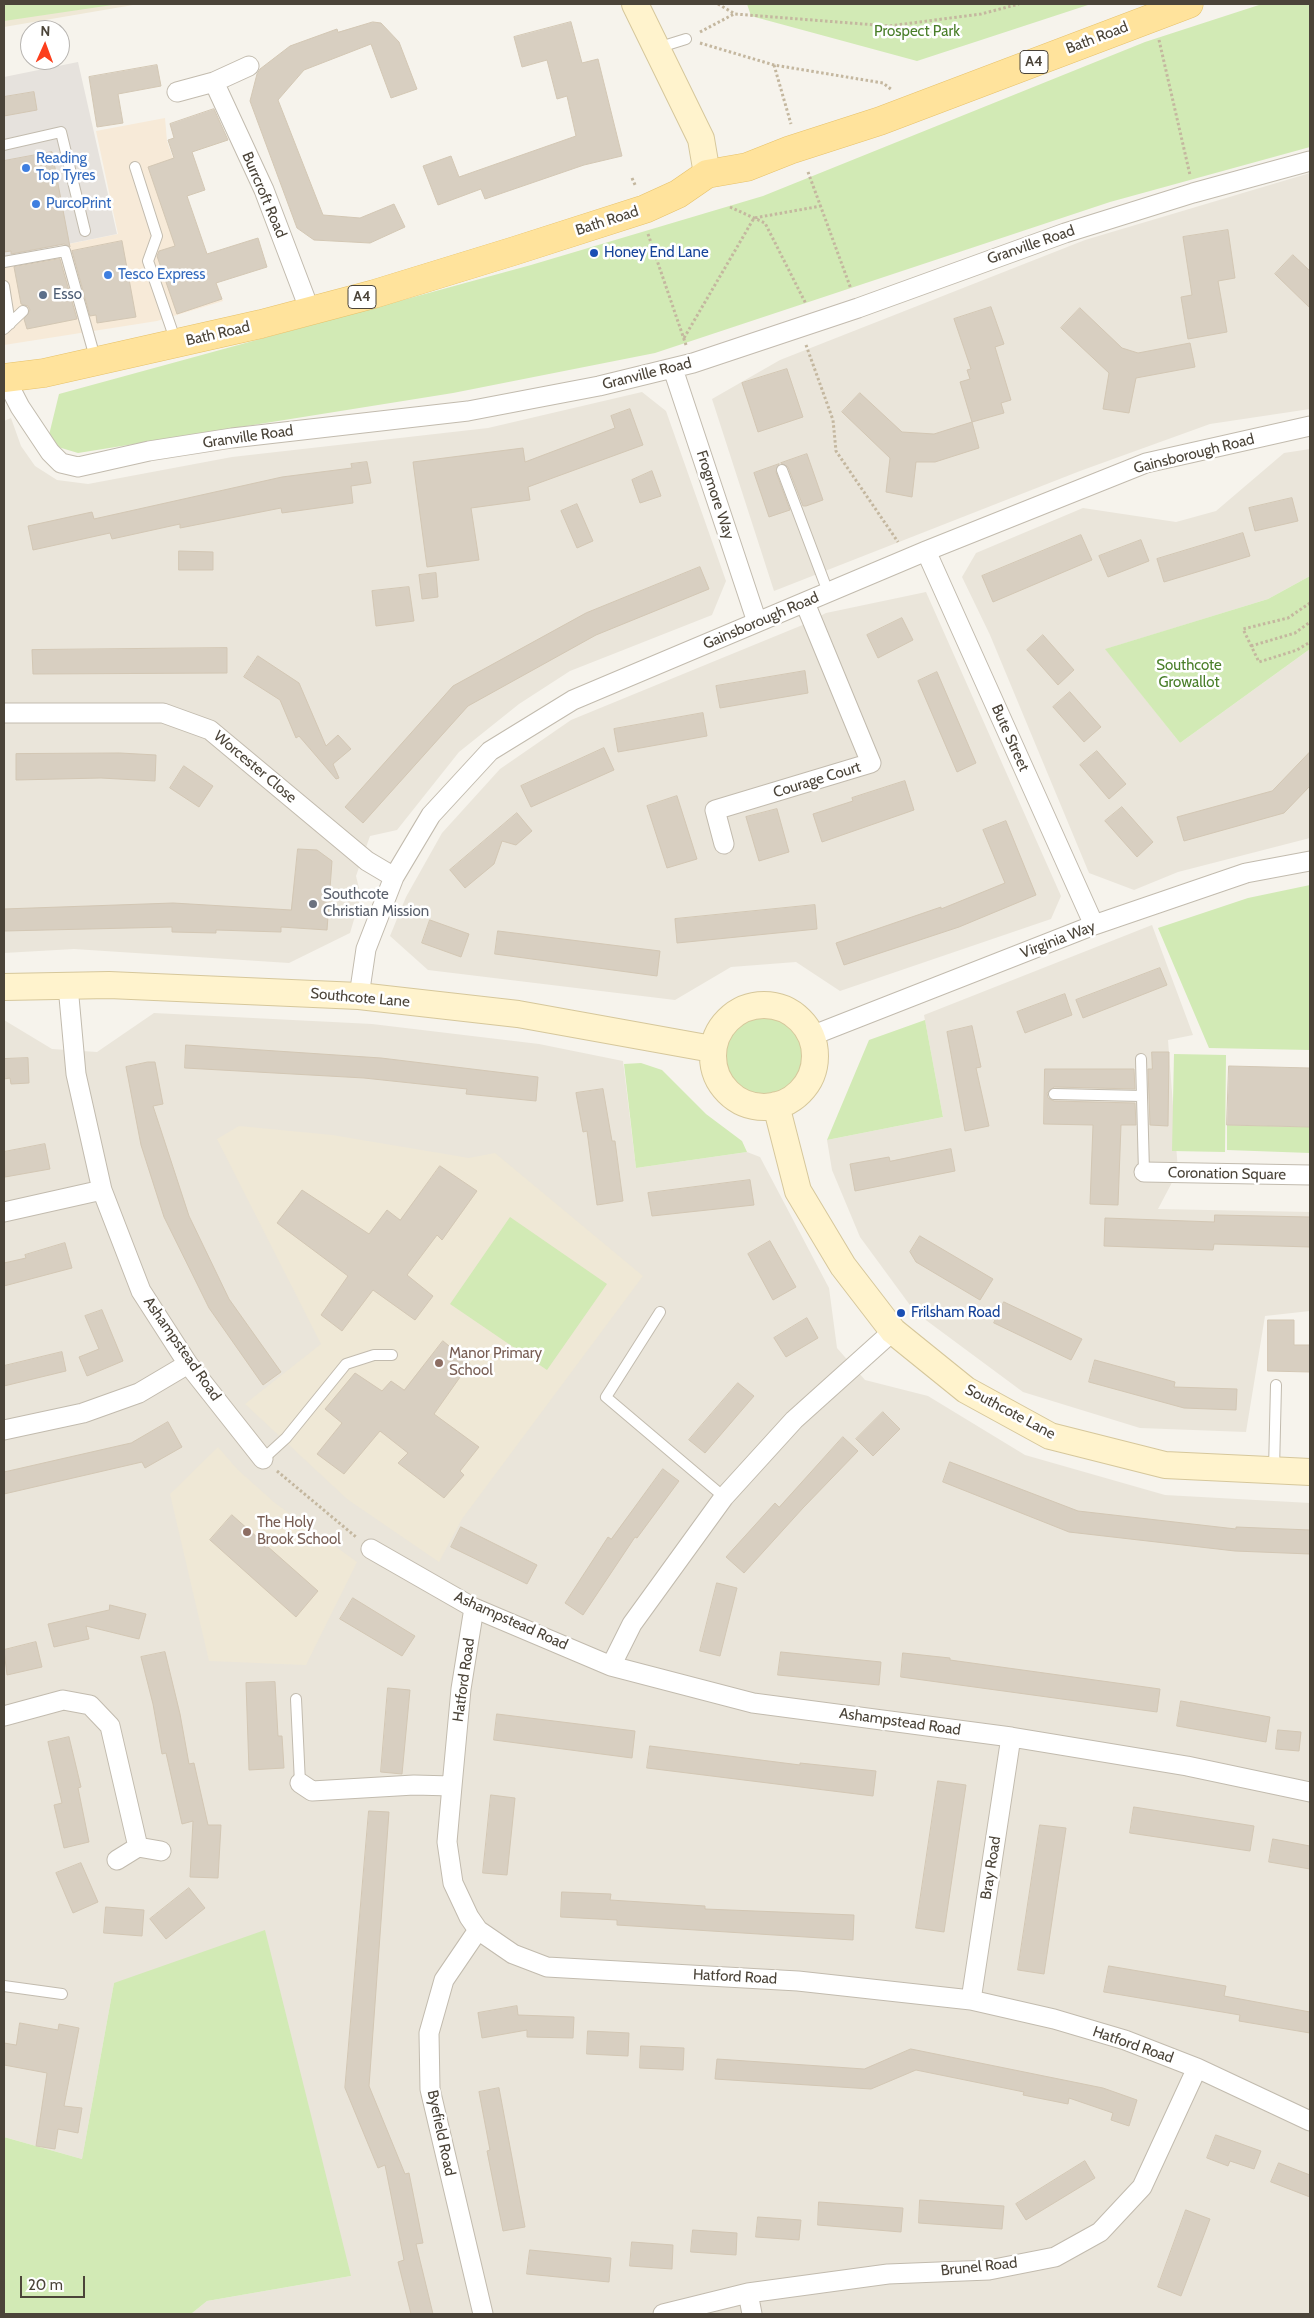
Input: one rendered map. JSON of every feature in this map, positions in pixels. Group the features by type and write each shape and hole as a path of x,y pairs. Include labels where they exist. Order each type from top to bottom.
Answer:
{"main road":[{"name":"Bath Road","path":"4,377 44,373 96,362 310,311 448,272 645,210 678,194 708,174 747,167 790,150 880,121 1189,4"}],"street":[{"path":"635,4 701,139 708,174"},
{"path":"177,92 214,82 248,66"},
{"name":"Burrcroft Road","path":"214,82 264,190 310,311"},
{"name":"Granville Road","path":"4,377 20,407 50,452 61,462 78,467 149,451 232,438 468,411 599,386 673,369 858,308 1065,233 1193,192 1310,161"},
{"name":"Frogmore Way","path":"673,369 757,622"},
{"name":"Gainsborough Road","path":"359,996 366,949 394,877 431,815 490,751 573,700 828,592 1146,463 1310,426"},
{"name":"Bute Street","path":"918,555 1094,926"},
{"name":"Courage Court","path":"724,844 715,810 871,764 805,603"},
{"name":"Worcester Close","path":"4,713 163,713 210,730 367,861 394,877"},
{"name":"Virginia Way","path":"810,1036 1094,926 1246,873 1310,861"},
{"name":"Southcote Lane","path":"4,987 109,985 359,996 518,1014 712,1049"},
{"name":"Ashampstead Road","path":"68,986 76,1074 102,1190 141,1291 188,1364 263,1459"},
{"path":"755,1005 773,1005 788,1010 802,1021 815,1048 814,1064 804,1088 790,1100 776,1105 758,1107 742,1102 728,1092 719,1082 713,1066 712,1049 718,1032 730,1017 745,1008 755,1005"},
{"name":"Southcote Lane","path":"776,1105 798,1191 843,1266 893,1330 966,1390 1050,1436 1165,1465 1310,1472"},
{"name":"Coronation Square","path":"1144,1172 1310,1175"},
{"path":"4,1212 102,1190"},
{"path":"611,1666 632,1624 724,1496 794,1420 893,1330"},
{"path":"4,1430 84,1413 139,1393 188,1364"},
{"name":"Ashampstead Road","path":"370,1549 474,1608 611,1666 753,1703 1011,1737 1187,1766 1310,1792"},
{"name":"Hatford Road","path":"474,1608 461,1688 447,1842 452,1883 469,1917 478,1930 514,1954 547,1967 798,1980 971,2000 1054,2019 1107,2035 1197,2068 1310,2121"},
{"path":"4,1716 63,1700 90,1705 110,1726 138,1847"},
{"name":"Bray Road","path":"971,2000 1011,1737"},
{"path":"300,1782 312,1791 414,1785 452,1786"},
{"path":"117,1860 138,1847 161,1851"},
{"name":"Byefield Road","path":"478,1930 444,1980 429,2033 430,2089 483,2314"},
{"name":"Brunel Road","path":"663,2314 748,2293 888,2274 989,2270 1055,2257 1100,2232 1142,2187 1197,2068"},
{"path":"748,2293 752,2314"}],"lane":[{"path":"656,48 686,39"},
{"path":"4,145 61,132 84,232"},
{"path":"135,167 157,236 148,262 176,343"},
{"path":"4,262 65,251 68,268 96,362"},
{"path":"4,286 7,326"},
{"path":"7,326 23,311"},
{"path":"782,470 828,592"},
{"path":"1141,1059 1144,1172"},
{"path":"1054,1094 1142,1096"},
{"path":"660,1312 606,1397 724,1496"},
{"path":"263,1459 286,1438 346,1364 374,1355 392,1355"},
{"path":"1274,1470 1276,1385"},
{"path":"296,1699 300,1782"},
{"path":"4,1986 62,1994"}],"path":[{"path":"718,4 735,14 889,26 981,14 1019,4"},
{"path":"686,39 735,14"},
{"path":"1157,33 1193,192"},
{"path":"686,39 774,65 883,83 898,94"},
{"path":"774,65 791,125"},
{"path":"808,172 858,308"},
{"path":"684,338 754,218 821,206"},
{"path":"730,207 765,224 808,325 833,420 836,451 918,555"},
{"path":"648,234 693,363"},
{"path":"1310,603 1288,618 1243,630 1259,662 1297,650 1310,642"},
{"path":"1251,646 1294,633 1310,622"},
{"path":"263,1459 370,1549"}],"shaded area":[{"path":"4,4 139,4 45,20 20,20 20,24 4,27"},
{"path":"78,62 117,234 4,257 4,77 39,70 70,70 70,64"},
{"path":"165,118 167,141 223,301 157,321 4,345 4,257 118,234 96,131"},
{"path":"1310,173 1310,409 1210,424 1080,471 774,591 712,399 780,360 1085,240"},
{"path":"642,392 666,411 726,581 712,615 570,671 519,704 459,752 397,830 370,836 356,876 361,896 350,933 289,963 74,949 4,953 4,421 11,418 21,446 35,466 57,480 88,484 232,457 488,428"},
{"path":"1310,449 1310,576 1268,599 1106,649 1180,743 1310,649 1310,838 1178,872 1134,890 1089,873 990,635 962,577 976,553 1083,508 1176,522 1216,511 1284,453"},
{"path":"926,592 1061,896 1051,919 840,991 796,962 731,967 675,1000 428,970 390,936 406,897 442,833 500,769 571,720 805,624 826,613"},
{"path":"1152,925 1193,1035 1168,1040 1178,1171 1158,1209 1310,1212 1310,1311 1265,1316 1246,1432 1140,1428 1023,1392 915,1312 860,1237 832,1170 827,1140 943,1117 924,1015"},
{"path":"154,1013 372,1024 539,1044 623,1061 636,1168 747,1152 760,1157 829,1288 837,1348 865,1380 928,1396 1025,1455 1165,1495 1310,1503 1310,2313 191,2314 207,2301 351,2276 114,1983 82,2159 4,2137 4,1020 52,1049 97,1052"},
{"name":"Manor Primary School","path":"239,1126 332,1135 469,1158 495,1153 643,1276 462,1519 439,1562 347,1499 245,1404 321,1344 217,1139"},
{"name":"The Holy Brook School","path":"218,1447 237,1469 275,1503 357,1562 306,1665 209,1661 170,1494"}],"green space":[{"path":"4,4 119,4 4,21"},
{"name":"Prospect Park","path":"747,4 1091,4 917,61 751,16"},
{"path":"1262,4 1310,4 1310,147 1110,202 655,353 453,393 78,453 58,447 49,435 59,394 531,265 763,196 1145,42"},
{"name":"Southcote Growallot","path":"1310,576 1310,649 1180,743 1105,649 1268,599"},
{"path":"1310,885 1310,1050 1209,1048 1158,928 1248,898"},
{"path":"764,1015 787,1022 799,1034 806,1057 799,1080 787,1092 764,1099 741,1092 729,1080 722,1057 729,1034 741,1022"},
{"path":"925,1020 943,1117 827,1140 869,1040"},
{"path":"1174,1054 1226,1055 1225,1152 1172,1151"},
{"path":"641,1063 662,1070 706,1114 742,1141 747,1152 636,1168 624,1064"},
{"path":"1227,1125 1310,1127 1310,1153 1227,1150"},
{"path":"510,1217 607,1284 547,1370 450,1304"},
{"path":"265,1930 351,2276 207,2301 191,2314 4,2314 4,2137 82,2159 114,1983"}],"building":[{"path":"373,22 381,23 399,42 417,89 391,98 371,44 304,70 278,100 323,215 360,218 394,204 405,227 370,243 314,240 297,228 250,101 257,74 260,69 290,46 337,29 338,32"},
{"path":"571,22 582,63 598,59 622,156 584,165 485,199 481,189 438,205 423,166 451,156 459,177 576,136 567,96 557,99 547,60 522,67 514,37"},
{"path":"157,65 161,86 118,94 123,123 97,127 89,77"},
{"path":"34,92 37,110 4,116 4,97"},
{"path":"214,109 228,140 192,152 205,190 187,196 207,254 258,238 267,267 216,283 222,299 177,314 157,256 159,251 175,246 148,167 174,158 168,140 174,138 170,124"},
{"path":"52,152 70,247 64,244 11,254 11,251 4,252 4,161"},
{"path":"1228,230 1235,278 1218,281 1227,332 1188,339 1181,297 1192,295 1183,237"},
{"name":"Tesco Express","path":"122,241 136,317 97,323 96,315 90,316 72,251"},
{"path":"1293,255 1310,271 1310,308 1275,274"},
{"name":"Esso","path":"60,259 77,319 27,329 24,319 30,310 28,306 21,304 14,267"},
{"path":"991,307 1004,344 995,347 1011,400 1001,403 1004,413 972,422 960,382 970,379 967,370 971,369 954,319"},
{"path":"1080,308 1122,348 1138,353 1190,343 1195,367 1136,378 1129,413 1103,409 1109,373 1061,328"},
{"path":"787,369 803,417 758,432 742,383"},
{"path":"860,393 902,432 934,434 972,422 979,448 935,462 916,462 912,497 886,492 890,458 842,412"},
{"path":"630,409 643,445 528,487 530,500 471,508 479,560 427,567 413,462 523,448 525,462 615,428 611,416"},
{"path":"807,454 823,500 803,506 788,467 781,463"},
{"path":"367,462 371,483 351,486 353,503 282,513 281,508 180,528 180,524 112,539 110,533 33,550 28,526 92,512 94,519 282,477 352,468 351,464"},
{"path":"779,464 776,472 790,510 769,517 754,473"},
{"path":"652,471 661,496 640,503 632,480"},
{"path":"1292,498 1298,521 1255,531 1249,508"},
{"path":"577,504 593,541 577,548 561,511"},
{"path":"1243,533 1250,556 1164,582 1157,559"},
{"path":"1081,535 1092,560 993,602 982,576"},
{"path":"1141,540 1149,561 1108,577 1099,556"},
{"path":"179,551 213,552 213,570 179,570"},
{"path":"700,567 709,589 596,635 468,706 363,823 345,807 453,686 586,613"},
{"path":"436,573 438,597 422,599 419,575"},
{"path":"409,587 414,621 376,626 372,591"},
{"path":"902,618 913,640 878,658 867,635"},
{"path":"1043,635 1074,670 1058,685 1027,650"},
{"path":"227,648 227,673 33,674 32,650"},
{"path":"258,656 299,683 326,746 338,735 351,749 333,764 339,778 336,779 299,736 296,738 280,700 244,677"},
{"path":"805,671 808,693 720,708 716,686"},
{"path":"937,672 976,763 957,772 918,681"},
{"path":"1070,692 1101,727 1084,742 1053,707"},
{"path":"703,713 707,736 618,752 614,729"},
{"path":"604,748 614,770 531,807 521,786"},
{"path":"1097,751 1126,784 1109,799 1080,765"},
{"path":"1310,752 1310,786 1284,813 1184,841 1177,817 1272,791"},
{"path":"120,753 156,755 155,781 101,778 16,780 16,754"},
{"path":"184,766 213,786 199,807 170,788"},
{"path":"905,781 914,810 822,842 813,814 853,801 852,798"},
{"path":"677,796 697,859 667,868 647,806"},
{"path":"1122,807 1153,842 1137,857 1105,821"},
{"path":"777,809 789,852 759,861 746,817"},
{"path":"517,813 532,831 516,845 502,841 494,864 465,888 450,870"},
{"path":"1006,821 1036,895 959,927 844,965 836,943 941,907 941,909 1005,883 983,830"},
{"path":"298,849 317,850 332,861 327,930 281,927 281,932 216,930 216,933 172,932 172,927 4,931 4,909 173,903 291,910"},
{"path":"815,905 817,929 677,943 675,919"},
{"path":"430,920 469,934 461,957 422,943"},
{"path":"498,931 660,951 657,976 495,954"},
{"path":"1160,968 1167,985 1083,1018 1076,1000"},
{"path":"1065,994 1072,1015 1025,1033 1017,1012"},
{"path":"972,1026 981,1067 976,1068 989,1126 965,1131 947,1032"},
{"path":"186,1045 381,1058 538,1077 536,1101 466,1094 467,1089 364,1078 185,1068"},
{"path":"1152,1052 1169,1052 1168,1126 1150,1125 1148,1069 1152,1069"},
{"path":"28,1058 29,1083 11,1084 10,1078 4,1079 4,1059"},
{"path":"155,1062 163,1104 153,1106 189,1216 229,1299 281,1372 263,1385 209,1308 164,1217 141,1145 126,1067"},
{"path":"1229,1066 1310,1068 1310,1127 1227,1125"},
{"path":"1045,1069 1134,1069 1135,1089 1054,1087 1047,1093 1048,1098 1054,1101 1135,1103 1136,1125 1121,1125 1118,1205 1090,1204 1093,1125 1044,1124"},
{"path":"603,1089 612,1141 615,1141 623,1201 597,1205 587,1131 583,1132 576,1093"},
{"path":"45,1144 50,1169 5,1177 4,1152"},
{"path":"951,1149 955,1171 855,1191 850,1164 889,1157 890,1161"},
{"path":"440,1166 477,1191 442,1240 437,1235 407,1275 433,1296 415,1320 373,1290 342,1331 321,1315 348,1276 277,1223 302,1190 369,1234 387,1210 400,1220"},
{"path":"750,1180 754,1205 652,1216 648,1193"},
{"path":"1215,1215 1310,1217 1310,1247 1214,1244 1213,1250 1104,1246 1105,1218 1214,1222"},
{"path":"920,1236 993,1279 980,1300 916,1262 910,1252"},
{"path":"770,1241 796,1287 773,1300 748,1254"},
{"path":"65,1243 72,1268 4,1286 4,1263 26,1258 25,1255"},
{"path":"1004,1302 1082,1339 1071,1360 994,1323"},
{"path":"102,1310 123,1361 87,1376 79,1357 99,1349 85,1316"},
{"path":"807,1318 818,1338 786,1357 774,1338"},
{"path":"1268,1320 1294,1320 1294,1345 1310,1345 1310,1372 1268,1371"},
{"path":"443,1341 470,1363 434,1414 479,1447 460,1471 464,1475 444,1498 398,1463 408,1453 380,1431 344,1474 317,1454 342,1423 325,1409 355,1373 382,1391 391,1381 404,1390"},
{"path":"62,1352 66,1371 4,1386 4,1366"},
{"path":"1095,1360 1175,1382 1174,1387 1237,1389 1236,1410 1184,1408 1089,1382"},
{"path":"738,1383 754,1396 705,1453 689,1440"},
{"path":"883,1412 900,1429 873,1456 856,1439"},
{"path":"168,1422 182,1447 145,1468 142,1462 4,1494 4,1472 131,1443"},
{"path":"843,1437 858,1451 744,1573 726,1557 775,1503 779,1507"},
{"path":"950,1462 1078,1511 1236,1529 1236,1527 1310,1530 1310,1554 1235,1551 1069,1532 943,1482"},
{"path":"663,1469 679,1481 637,1538 635,1537 583,1615 565,1603 608,1537 611,1539"},
{"path":"232,1515 318,1591 296,1617 210,1540"},
{"path":"461,1527 537,1565 527,1584 451,1547"},
{"path":"717,1583 737,1588 720,1656 700,1651"},
{"path":"353,1598 415,1636 402,1656 340,1619"},
{"path":"110,1605 146,1614 139,1639 86,1626 89,1639 54,1647 48,1624 109,1610"},
{"path":"36,1642 42,1667 7,1675 4,1650"},
{"path":"165,1652 180,1714 189,1764 194,1763 208,1825 221,1825 218,1878 190,1877 193,1821 182,1824 166,1753 162,1754 153,1704 141,1657"},
{"path":"781,1652 881,1662 879,1685 778,1675"},
{"path":"903,1653 950,1658 950,1660 1160,1689 1157,1712 901,1677"},
{"path":"275,1682 278,1736 282,1736 284,1768 249,1770 246,1683"},
{"path":"388,1688 410,1690 402,1774 381,1772"},
{"path":"1181,1701 1270,1717 1266,1742 1177,1726"},
{"path":"497,1714 635,1731 632,1758 494,1740"},
{"path":"1278,1730 1301,1732 1299,1751 1276,1749"},
{"path":"69,1737 81,1787 78,1788 89,1842 64,1848 54,1805 62,1803 48,1742"},
{"path":"650,1746 800,1765 800,1763 876,1771 873,1796 647,1768"},
{"path":"938,1781 966,1785 944,1932 916,1928"},
{"path":"491,1795 515,1798 507,1875 483,1873"},
{"path":"1134,1807 1254,1826 1250,1851 1130,1833"},
{"path":"369,1811 389,1812 369,2086 405,2174 409,2173 423,2243 416,2244 433,2314 411,2314 398,2262 404,2260 385,2165 378,2168 345,2088"},
{"path":"1040,1825 1066,1828 1044,1974 1018,1970"},
{"path":"1273,1839 1310,1846 1310,1869 1269,1862"},
{"path":"81,1863 98,1902 73,1913 56,1873"},
{"path":"189,1888 205,1908 166,1939 150,1919"},
{"path":"562,1892 611,1894 610,1900 705,1906 705,1909 854,1915 853,1940 617,1925 617,1920 561,1917"},
{"path":"106,1907 144,1910 142,1936 104,1933"},
{"path":"1109,1966 1226,1986 1224,1996 1310,2012 1310,2033 1239,2021 1240,2015 1104,1992"},
{"path":"517,2006 518,2015 574,2017 573,2038 527,2037 527,2030 482,2038 478,2013"},
{"path":"20,2023 58,2030 59,2024 79,2028 64,2106 82,2108 78,2133 58,2129 55,2149 36,2146 47,2073 4,2065 4,2043 16,2045"},
{"path":"588,2031 629,2033 628,2056 587,2054"},
{"path":"641,2046 684,2048 683,2070 640,2068"},
{"path":"911,2049 1103,2088 1137,2100 1129,2126 1111,2120 1113,2113 1069,2098 1068,2104 1023,2095 1024,2092 916,2070 871,2089 715,2079 717,2059 864,2069"},
{"path":"499,2088 525,2227 503,2231 487,2151 490,2150 479,2092"},
{"path":"1216,2135 1261,2151 1254,2169 1230,2161 1228,2166 1207,2158"},
{"path":"1085,2161 1095,2178 1026,2220 1016,2204"},
{"path":"1279,2163 1310,2175 1310,2197 1271,2182"},
{"path":"920,2200 1004,2206 1002,2229 919,2223"},
{"path":"819,2202 903,2208 901,2232 818,2225"},
{"path":"1186,2210 1210,2219 1181,2296 1158,2287"},
{"path":"758,2217 801,2220 799,2240 756,2237"},
{"path":"693,2230 737,2233 736,2255 691,2252"},
{"path":"632,2242 673,2245 672,2269 630,2266"},
{"path":"530,2250 611,2258 609,2282 527,2274"}],"place":[{"name":"Reading Top Tyres","path":"26,168"},
{"name":"PurcoPrint","path":"36,204"},
{"name":"Honey End Lane","path":"594,253"},
{"name":"Tesco Express","path":"108,275"},
{"name":"Esso","path":"43,295"},
{"name":"Southcote Christian Mission","path":"313,904"},
{"name":"Frilsham Road","path":"901,1313"},
{"name":"Manor Primary School","path":"439,1363"},
{"name":"The Holy Brook School","path":"247,1532"}]}
